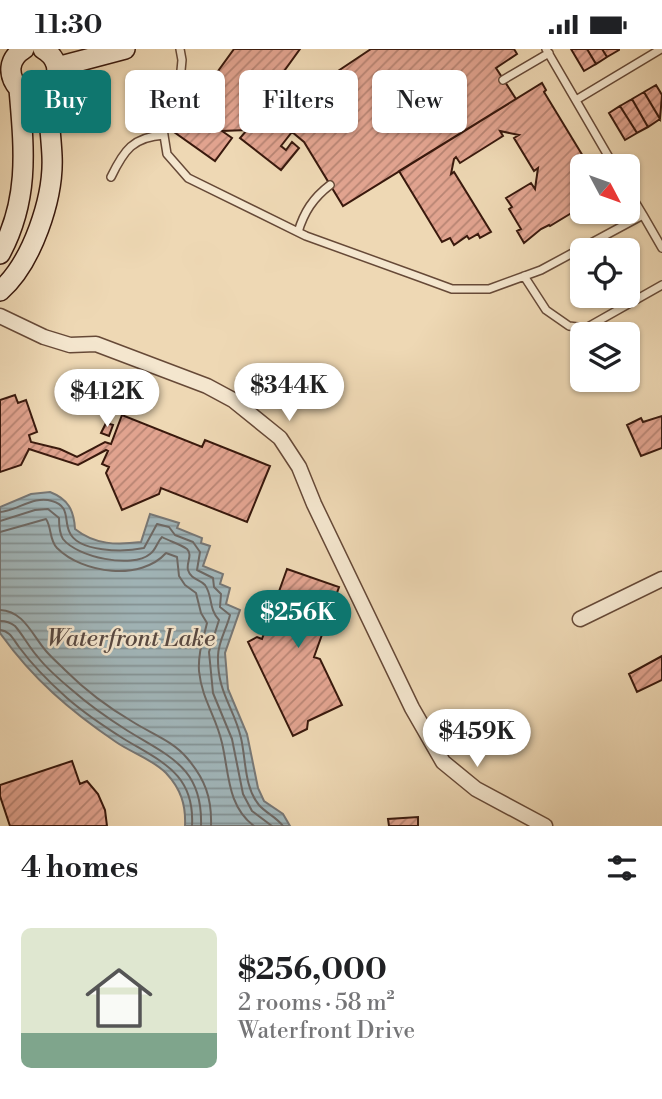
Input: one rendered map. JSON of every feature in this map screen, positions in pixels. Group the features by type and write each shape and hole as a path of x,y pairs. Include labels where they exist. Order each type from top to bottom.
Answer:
{"street":[{"path":"0,254 17,212 24,183 25,160 19,89 14,83 10,67 13,59 23,49"},
{"path":"43,49 54,59 56,70"},
{"path":"57,67 125,49"},
{"path":"0,291 22,264 37,233 45,206 52,158 50,133"},
{"path":"0,316 44,337 70,345 96,344 207,386 233,400 280,438 306,482 314,505 412,708 443,762 461,779 545,826"},
{"path":"580,619 662,579"}],"lane":[{"path":"180,49 180,81 163,129 167,154 188,178 298,232 452,289 489,289 541,270 643,215"},
{"path":"576,100 661,49"},
{"path":"503,80 547,51 607,154"},
{"path":"111,177 120,158 136,141 146,136 164,135"},
{"path":"298,232 304,213 318,194 330,185"},
{"path":"640,210 662,248"},
{"path":"524,276 546,310 569,326 586,328 662,285"}],"water":[{"name":"Waterfront Lake","path":"50,492 69,506 75,529 98,541 141,542 150,514 179,523 177,528 202,538 201,543 210,546 203,566 223,574 220,584 230,588 226,604 240,610 225,653 228,689 247,734 258,788 264,801 283,814 290,826 185,826 182,798 166,773 116,742 67,706 25,665 0,633 0,507 31,494"}],"building":[{"path":"234,49 300,49 285,70 239,70 239,130 225,131 225,70 219,70"},
{"path":"371,49 514,49 517,54 496,68 516,99 467,129 467,70 372,70 372,133 461,133 343,206 304,142 293,133 358,133 358,70 340,70"},
{"path":"571,49 587,49 596,64 584,71"},
{"path":"587,49 602,49 607,57 596,64"},
{"path":"602,49 619,49 619,50 607,57"},
{"path":"542,83 546,90 544,92 582,154 570,154 570,214 541,229 524,243 517,231 521,229 506,198 531,183 535,189 538,168 534,171 514,138 519,135 500,131 503,136 460,163 456,157 451,174 454,172 491,232 480,238 478,234 469,239 467,236 454,245 450,238 442,242 399,171 461,133 467,133 467,129"},
{"path":"656,85 662,95 660,119 644,92"},
{"path":"644,92 660,119 648,127 632,99"},
{"path":"632,99 648,127 637,133 620,106"},
{"path":"620,106 637,133 625,140 609,113"},
{"path":"175,133 225,133 232,138 215,161"},
{"path":"244,133 291,133 281,146 286,150 292,142 299,148 281,170 240,138"},
{"path":"15,395 18,403 26,400 37,432 29,435 31,442 60,449 77,457 105,442 111,444 122,415 202,447 205,440 270,466 247,522 161,488 159,494 122,510 106,473 109,467 102,464 108,451 106,450 78,465 29,449 21,465 0,472 0,400"},
{"path":"662,416 662,448 641,456 627,425 641,418 643,422"},
{"path":"106,423 113,425 109,436 101,433"},
{"path":"287,569 339,587 314,657 320,659 342,705 308,721 307,729 293,736 248,642 257,637 262,639"},
{"path":"662,656 662,680 637,692 629,674"},
{"path":"72,761 80,784 87,781 98,794 105,810 107,826 10,826 0,796 0,785"},
{"path":"418,817 418,826 389,826 388,819"}]}
